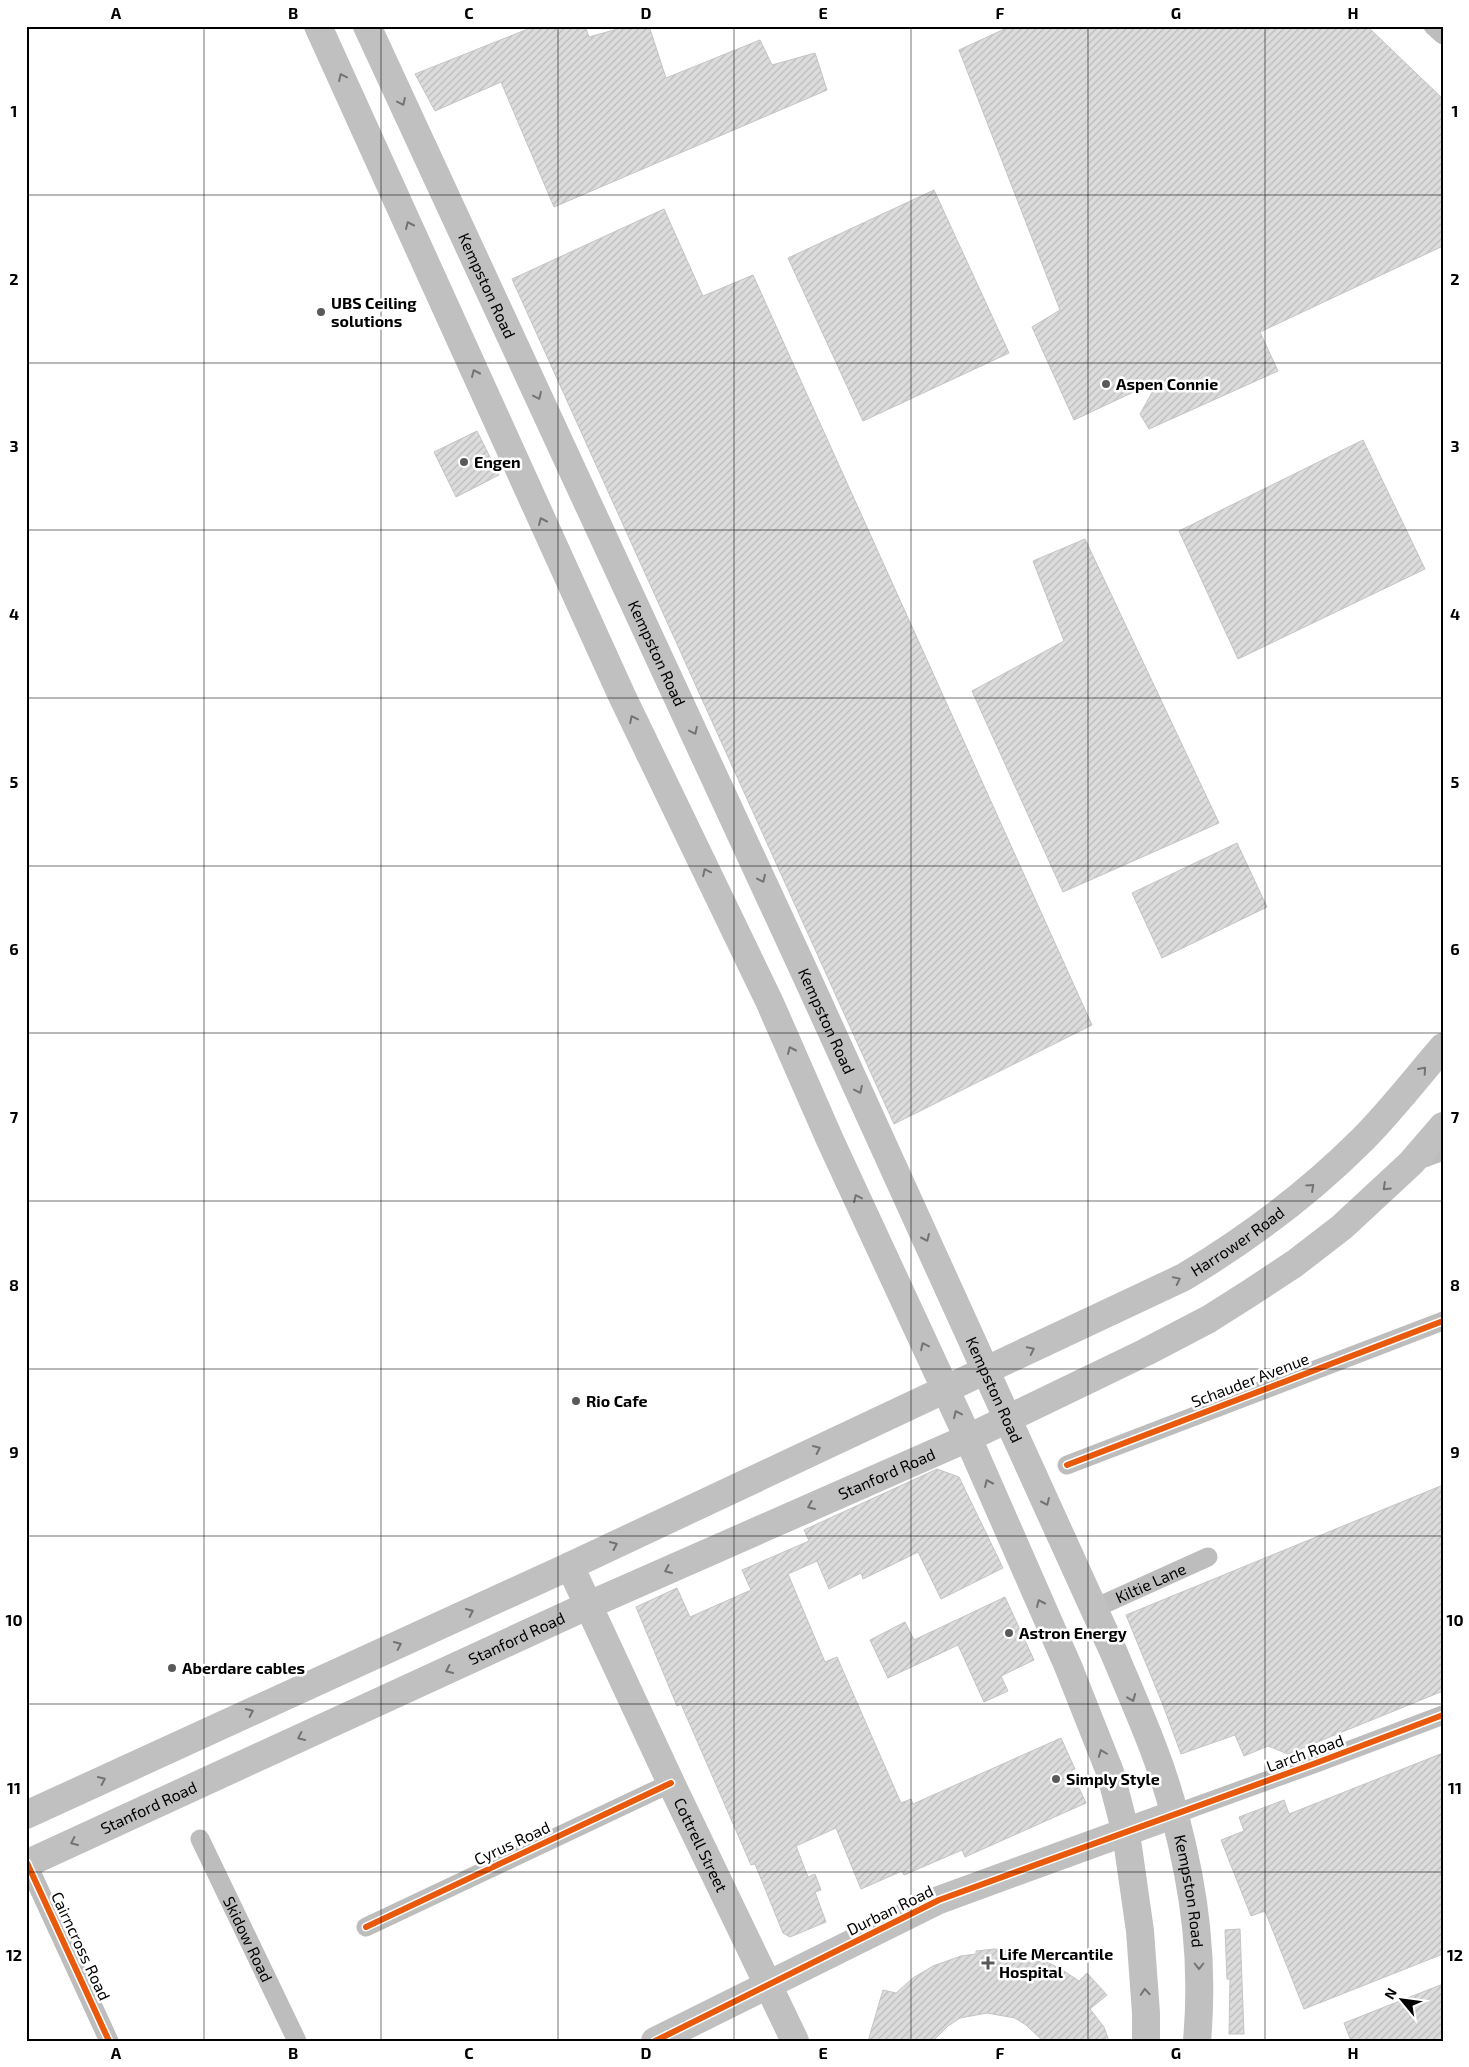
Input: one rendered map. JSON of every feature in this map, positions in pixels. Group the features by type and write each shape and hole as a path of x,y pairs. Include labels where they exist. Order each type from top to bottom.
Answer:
{"main road":[{"path":"318,26 622,696 770,1003 830,1140 968,1438 1078,1690 1110,1772 1126,1833 1140,1931 1146,2013 1146,2041"},
{"name":"Kempston Road","path":"367,26 810,984 1095,1608 1153,1749 1175,1814 1194,1902 1198,1931 1199,1988 1197,2041"},
{"name":"Harrower Road","path":"987,1371 1184,1276 1226,1252 1307,1191 1363,1139 1443,1047"},
{"path":"1008,1417 1146,1352 1209,1319 1294,1264 1342,1228 1412,1163 1443,1126"},
{"path":"1028,1463 1026,1446 1028,1435 1041,1419 1128,1376 1146,1352"},
{"path":"26,1815 570,1566 757,1476 987,1371"},
{"name":"Stanford Road","path":"27,1863 589,1605 968,1438 1008,1417"},
{"name":"Cottrell Street","path":"570,1566 671,1783 795,2041"},
{"name":"Durban Road","path":"655,2041 939,1900 1175,1814"}],"street":[{"path":"1433,26 1443,35"},
{"path":"1412,1163 1443,1151"},
{"name":"Schauder Avenue","path":"1067,1465 1441,1326"},
{"name":"Kiltie Lane","path":"1095,1608 1208,1557"},
{"name":"Larch Road","path":"1175,1814 1316,1764 1443,1715"},
{"name":"Cyrus Road","path":"366,1927 671,1783"},
{"name":"Skidow Road","path":"200,1839 297,2041"},
{"name":"Cairncross Road","path":"27,1863 109,2041"}],"building":[{"path":"527,26 585,26 589,37 628,26 649,26 666,78 760,40 772,65 815,53 827,90 554,207 501,82 435,111 415,74 528,29"},
{"path":"1011,26 1367,26 1443,99 1443,246 1260,332 1278,371 1149,429 1140,414 1159,380 1074,420 1032,327 1060,310 959,50"},
{"path":"934,190 1009,353 863,421 788,258"},
{"path":"664,209 703,296 753,275 1092,1025 894,1124 512,279"},
{"path":"477,431 499,475 456,497 434,452"},
{"path":"1363,440 1425,569 1238,659 1179,531"},
{"path":"1085,539 1219,823 1063,892 972,691 1064,641 1033,561"},
{"path":"1237,843 1267,907 1162,958 1132,893"},
{"path":"937,1469 959,1477 1003,1568 941,1599 918,1552 863,1579 861,1573 829,1589 817,1561 788,1574 825,1662 837,1657 901,1803 911,1799 913,1804 1061,1738 1075,1769 1071,1771 1086,1803 965,1857 962,1850 904,1875 902,1871 861,1889 836,1828 796,1846 808,1877 815,1874 821,1890 815,1892 826,1922 790,1937 783,1933 755,1864 751,1865 681,1704 677,1706 636,1607 677,1588 690,1617 751,1590 742,1570 809,1541 804,1530"},
{"path":"1443,1485 1443,1691 1288,1754 1268,1746 1244,1756 1235,1735 1181,1754 1126,1615"},
{"path":"1005,1597 1034,1660 1001,1676 1008,1691 984,1702 958,1645 888,1678 870,1640 905,1622 914,1640"},
{"path":"1443,1753 1443,1954 1304,2009 1265,1911 1251,1916 1221,1840 1244,1831 1239,1817 1284,1800 1289,1814"},
{"path":"1240,1929 1244,2034 1229,2034 1230,1979 1227,1979 1225,1930"},
{"path":"994,1949 1015,1951 1039,1958 1079,1981 1087,1973 1107,1995 1090,2009 1104,2027 1109,2041 1043,2041 1026,2025 1015,2018 987,2013 960,2018 948,2026 933,2041 868,2041 883,1990 896,1993 913,1978 933,1966 961,1956 976,1954 976,1951"},
{"path":"1443,1984 1443,2041 1351,2041 1344,2023"}],"cycle path":[{"path":"1067,1465 1443,1321"},
{"path":"655,2041 939,1900 1443,1715"},
{"path":"366,1927 671,1783"},
{"path":"27,1863 109,2041"}],"place":[{"name":"UBS Ceiling solutions","path":"321,312"},
{"name":"Aspen Connie","path":"1106,384"},
{"name":"Engen","path":"464,462"},
{"name":"Rio Cafe","path":"576,1401"},
{"name":"Astron Energy","path":"1009,1633"},
{"name":"Aberdare cables","path":"172,1668"},
{"name":"Simply Style","path":"1056,1779"},
{"name":"Life Mercantile Hospital","path":"988,1963"}]}
